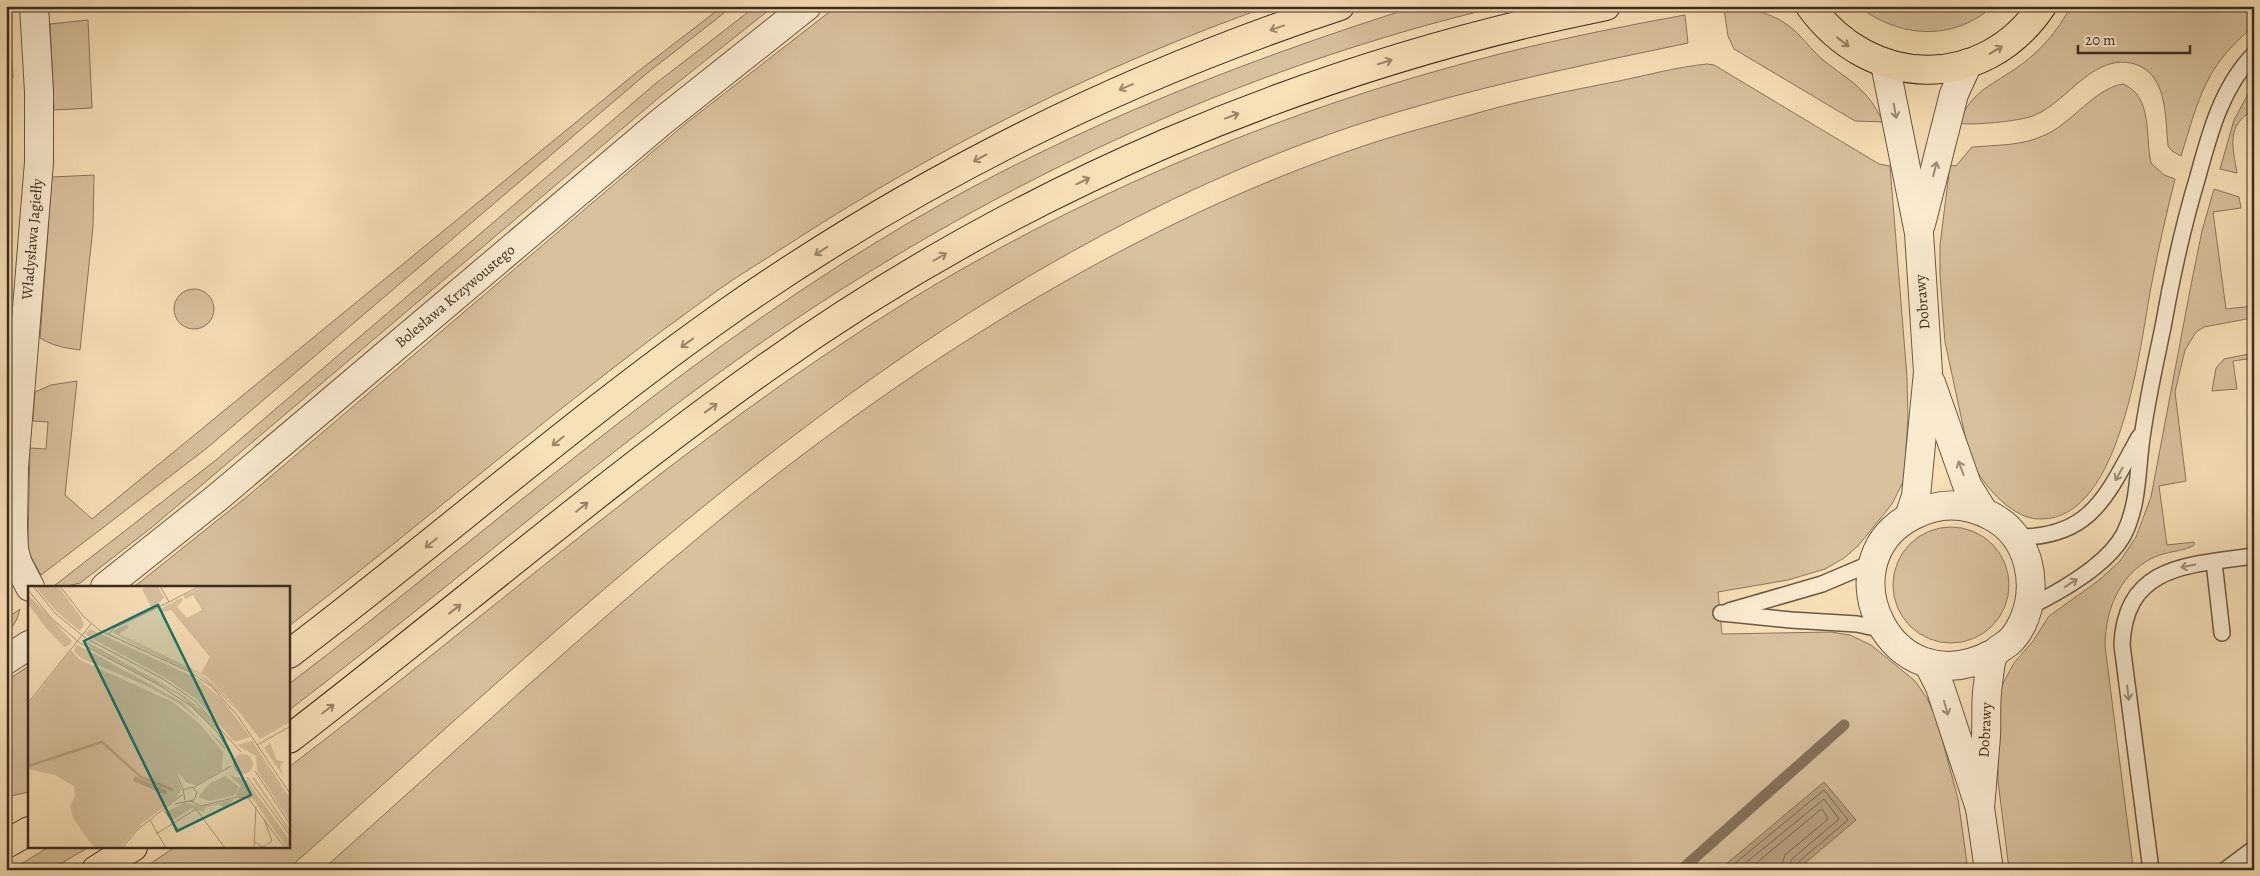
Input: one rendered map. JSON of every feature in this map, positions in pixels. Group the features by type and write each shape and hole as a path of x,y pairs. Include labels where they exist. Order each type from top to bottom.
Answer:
{"main road":[{"path":"290,653 604,403 733,308 862,224 997,148 1092,102 1236,43 1340,6"},
{"path":"290,737 647,456 769,365 897,282 972,238 1123,162 1185,134 1259,106 1334,79 1435,47 1606,6"},
{"path":"1810,6 1842,42 1860,53 1885,64 1927,70 1981,59 2022,32 2042,6"},
{"path":"6,844 28,832"},
{"path":"96,870 131,848"}],"street":[{"name":"Władysława Jagiełły","path":"29,586 18,564 14,550 13,519 14,467 39,162 34,6"},
{"name":"Bolesława Krzywoustego","path":"106,586 218,497 661,122 807,6"},
{"path":"1919,233 1954,94 1968,63"},
{"path":"1885,64 1919,233"},
{"name":"Dobrawy","path":"1909,517 1916,496 1928,372 1919,233"},
{"name":"Dobrawy","path":"1928,372 1968,485 1983,512"},
{"name":"Dobrawy","path":"1945,506 1968,507 1983,512 2001,522 2015,536 2025,552 2032,588 2029,607 2021,625 2010,641 1994,654 1979,662 1962,666 1945,666 1928,663 1911,656 1896,645 1877,618 1871,590 1874,562 1882,544 1894,529 1909,517 1923,510 1945,506"},
{"path":"6,660 28,645"},
{"name":"Dobrawy","path":"1980,808 1988,684 1994,654"},
{"name":"Dobrawy","path":"1928,663 1940,687 1980,808 1989,870"}],"lane":[{"path":"2029,607 2052,596 2079,578 2105,556 2123,535 2135,503 2143,432 2177,249 2206,145 2217,114 2228,88 2245,63 2254,54"},
{"path":"2015,536 2038,537 2056,534 2076,525 2094,511 2112,485 2143,432"},
{"path":"2151,870 2123,655 2123,628 2127,610 2146,585 2171,569 2254,556"},
{"path":"1874,562 1822,584 1722,613 1857,624 1884,630"},
{"path":"2214,562 2222,633"},
{"path":"2225,870 2252,850"}],"shaded area":[{"path":"6,6 10,6 13,78 6,78"},
{"path":"723,6 733,6 646,74 207,448 41,575 29,553 30,448 46,449 48,422 33,421 35,392 51,385 77,381 65,495 92,519 636,73"},
{"path":"756,6 774,6 662,95 151,528 80,583 67,586 54,586 216,460 655,84"},
{"path":"837,6 1269,6 1206,29 1084,81 1024,110 906,173 792,242 718,290 609,371 290,625 290,586 135,586 249,495 685,124"},
{"path":"1417,6 1502,6 1403,32 1304,64 1208,100 1112,141 1019,187 928,237 840,290 695,390 578,480 290,709 290,683 649,400 723,345 875,243 939,205 1071,138 1207,80 1346,29"},
{"path":"1858,6 1993,6 1977,18 1961,26 1926,32 1908,30 1891,25 1874,17"},
{"path":"2071,6 2254,6 2254,25 2223,57 2206,84 2196,108 2181,156 2172,151 2168,146 2165,109 2158,85 2152,75 2143,68 2126,62 2115,63 2096,70 2049,107 2033,116 2017,120 1974,124 1958,123 1975,97 2024,63 2040,49 2054,33"},
{"path":"1741,8 1772,16 1793,29 1823,60 1864,93 1877,110 1883,122 1855,121 1734,49 1728,36 1724,9"},
{"path":"1685,15 1688,43 1482,89 1329,134 1279,153 1138,216 1004,291 876,375 753,467 633,565 516,665 287,870 141,870 174,848 290,848 290,766 593,526 747,409 908,301 970,265 1033,230 1099,198 1234,139 1371,91 1440,70 1531,46"},
{"path":"88,20 92,108 54,110 50,24"},
{"path":"1707,64 1714,65 1879,164 1890,166 1907,377 1908,418 1904,480 1892,504 1858,546 1844,558 1825,569 1788,580 1718,592 1722,634 1831,632 1850,635 1871,645 1915,681 1927,698 1937,720 1958,799 1968,870 322,870 567,651 716,523 861,412 938,359 1017,310 1098,263 1180,221 1264,183 1349,151 1408,132 1524,101 1674,69"},
{"path":"2254,83 2254,110 2239,123 2233,137 2237,173 2220,169 2234,120"},
{"path":"2123,84 2133,90 2143,107 2151,163 2164,175 2175,179 2156,260 2133,386 2122,425 2108,461 2091,491 2069,511 2041,519 2031,518 2011,509 1994,494 1975,468 1969,454 1945,342 1940,275 1940,245 1950,165 1956,166 1972,147 2019,143 2037,139 2055,130 2103,92"},
{"path":"94,175 93,227 80,350 59,346 40,338 52,177"},
{"path":"2214,189 2239,197 2241,208 2213,212 2226,309 2253,306 2252,318 2204,327 2196,332 2185,350 2175,392 2186,481 2159,486 2167,545 2194,542 2194,545 2186,549 2160,555 2135,569 2118,591 2112,604 2106,632 2105,646 2133,866 2131,870 2011,870 2008,861 1998,781 1998,719 2001,687 2014,663 2033,641 2049,616 2098,581 2120,561 2136,537 2151,497 2202,231"},
{"path":"198,289 205,292 211,298 214,309 213,317 205,326 198,329 190,329 183,326 175,317 174,305 177,298 186,290"},
{"path":"2254,353 2254,358 2233,361 2237,389 2212,391 2216,368 2224,359"},
{"path":"1951,527 1973,532 1992,544 2004,563 2009,585 2004,607 1992,626 1973,638 1951,643 1929,638 1910,626 1898,607 1893,585 1898,563 1910,544 1929,532"},
{"path":"20,609 17,619 6,637 6,619"},
{"path":"28,667 28,792 6,797 6,681"},
{"path":"47,848 87,848 50,870 11,870"}],"water":[{"path":"1824,782 1856,820 1797,870 1719,870"}],"waterway":[{"path":"1681,870 1844,725"}]}
